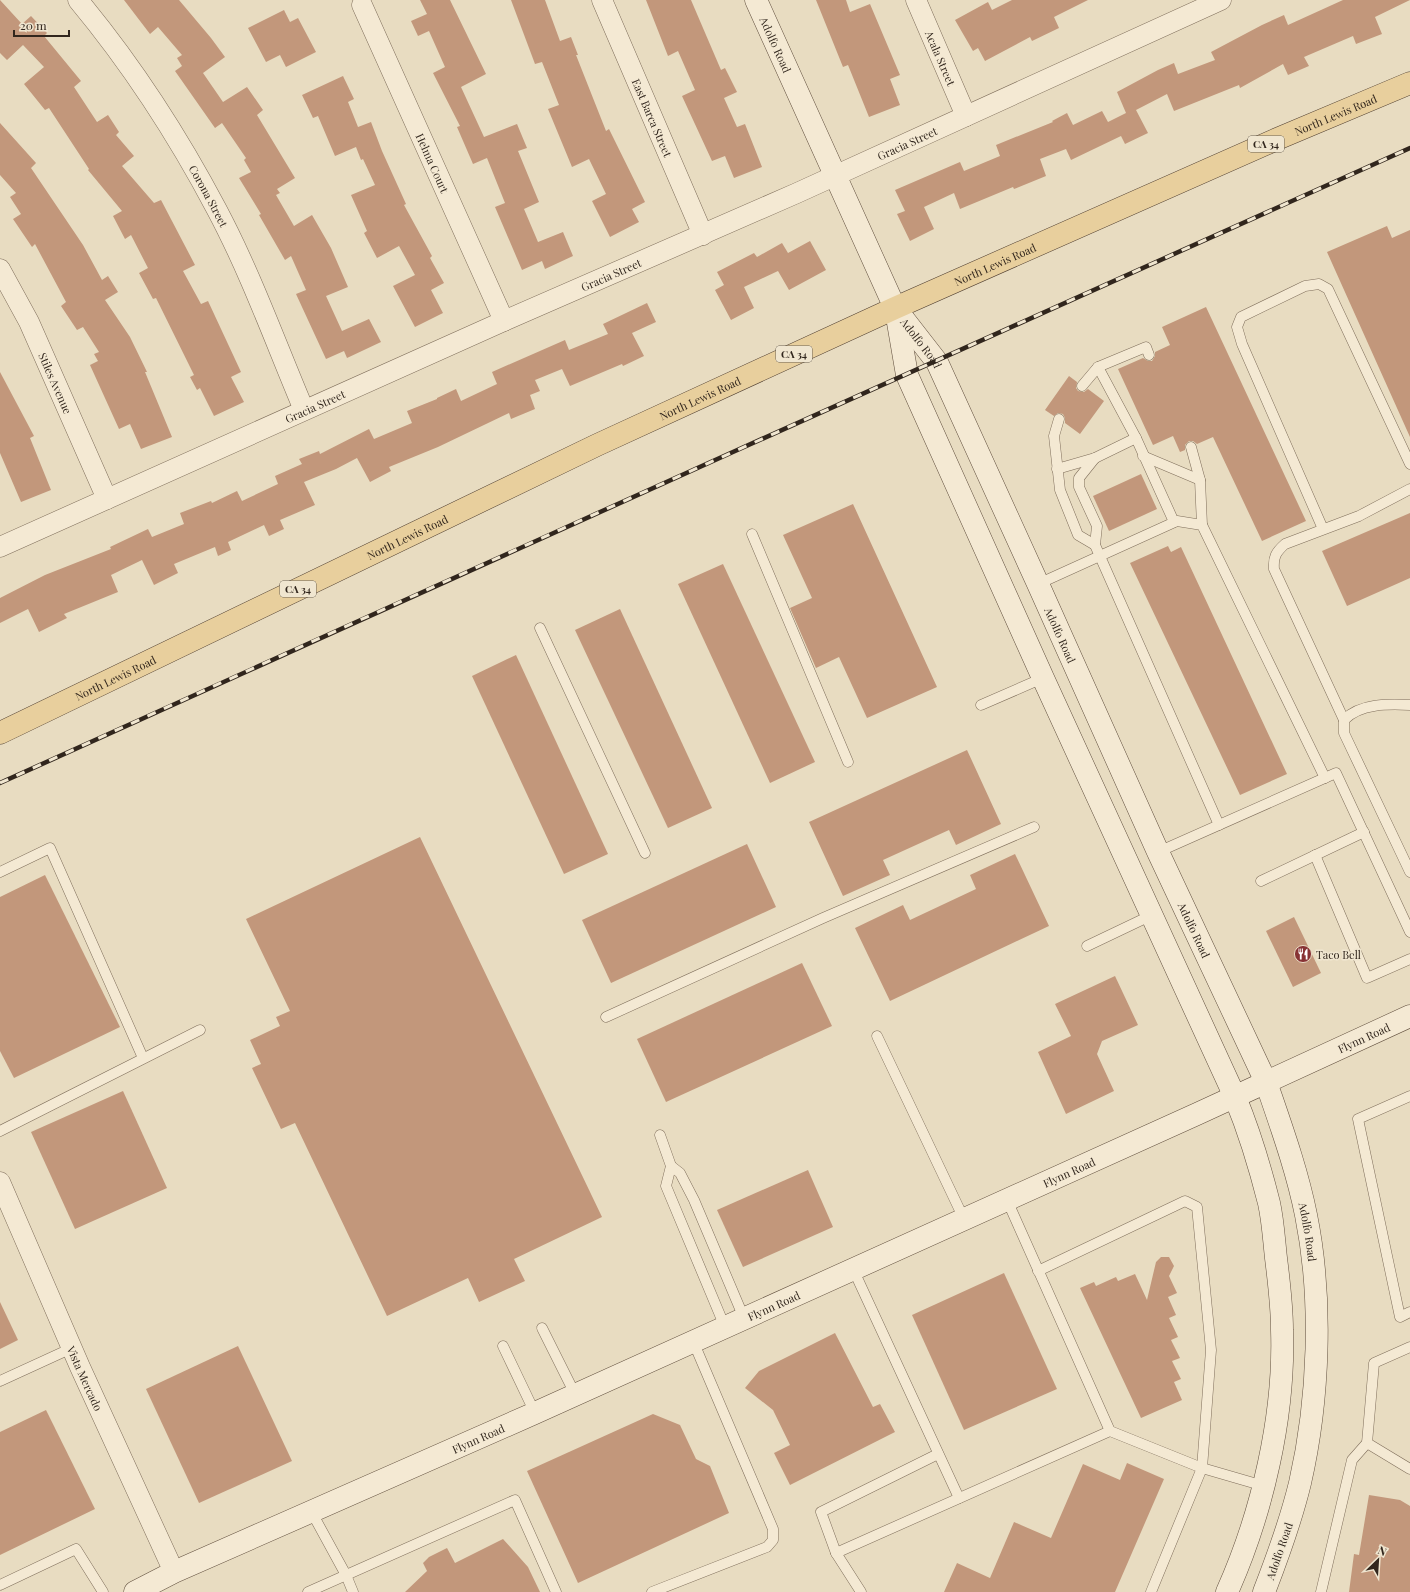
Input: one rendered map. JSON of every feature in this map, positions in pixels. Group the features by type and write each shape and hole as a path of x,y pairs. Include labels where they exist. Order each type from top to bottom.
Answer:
{"main road":[{"name":"Adolfo Road","path":"756,0 896,308 937,362 1158,852 1266,1082 1298,1184 1306,1216 1314,1275 1316,1332 1315,1380 1310,1430 1300,1483 1287,1528 1264,1592"},
{"name":"North Lewis Road","path":"0,733 596,445 896,308 1277,139 1410,83"},
{"name":"Adolfo Road","path":"896,308 908,375 1043,678 1235,1096 1249,1134 1269,1205 1280,1293 1282,1331 1280,1381 1274,1432 1264,1486 1254,1523 1227,1592"},
{"name":"Flynn Road","path":"135,1592 174,1572 534,1413 1007,1200 1410,1016"}],"street":[{"name":"Corona Street","path":"78,0 140,82 168,124 218,211 247,273 304,410"},
{"name":"East Barca Street","path":"602,0 703,236"},
{"name":"Acala Street","path":"916,0 966,116"},
{"name":"Gracia Street","path":"0,547 504,321 703,236 1221,0"},
{"name":"Helma Court","path":"362,6 504,321"},
{"name":"Stiles Avenue","path":"0,269 29,322 107,499"},
{"name":"Vista Mercado","path":"0,1182 72,1348 174,1572"}],"lane":[{"path":"1323,529 1242,344 1237,327 1241,317 1305,286 1319,284 1328,289 1410,464"},
{"path":"1082,386 1098,367 1146,347 1149,355"},
{"path":"1098,367 1136,438 1174,522"},
{"path":"1058,419 1054,436 1060,490 1078,535 1095,545"},
{"path":"1057,469 1095,458 1136,438"},
{"path":"1191,447 1200,480 1202,525 1325,778"},
{"path":"1144,456 1200,480"},
{"path":"1095,458 1079,478 1079,487 1097,526 1095,545 1219,825"},
{"path":"1410,489 1359,516 1285,544 1277,551 1273,559 1274,569 1344,720 1344,733 1410,872"},
{"path":"1038,584 1174,522 1177,521 1202,525"},
{"path":"752,534 848,762"},
{"path":"540,628 645,853"},
{"path":"981,705 1043,678"},
{"path":"1344,720 1349,715 1381,704 1410,705"},
{"path":"1158,852 1336,773 1410,932"},
{"path":"606,1017 823,918 1034,827"},
{"path":"1261,881 1364,832"},
{"path":"0,872 50,848 143,1058"},
{"path":"1315,855 1367,978 1410,959"},
{"path":"1087,946 1152,915"},
{"path":"0,1130 200,1030"},
{"path":"877,1036 964,1219"},
{"path":"1410,1096 1358,1119 1400,1317 1410,1312"},
{"path":"660,1135 671,1166 680,1173 694,1200 735,1322"},
{"path":"671,1166 666,1186 735,1322"},
{"path":"1007,1200 1110,1430 1202,1468 1264,1486"},
{"path":"1038,1271 1185,1201 1198,1207 1211,1350 1202,1468 1151,1592"},
{"path":"854,1269 959,1498"},
{"path":"542,1328 575,1394"},
{"path":"652,1592 768,1547 773,1540 773,1529 693,1341"},
{"path":"503,1346 534,1413"},
{"path":"1321,1592 1352,1460 1367,1443 1374,1364 1410,1347"},
{"path":"0,1381 72,1348"},
{"path":"836,1553 1110,1430"},
{"path":"1367,1443 1410,1469"},
{"path":"861,1592 836,1553 821,1512 938,1454"},
{"path":"308,1592 515,1500 556,1592"},
{"path":"310,1511 346,1575 353,1592"},
{"path":"0,1585 76,1549 103,1592"}],"building":[{"path":"0,0 22,24 31,16 47,33 44,36 81,81 74,87 97,122 108,115 119,132 116,135 134,156 122,166 154,203 161,200 195,265 183,271 201,304 208,301 241,372 231,377 244,402 214,416 200,388 197,390 190,377 194,375 156,298 153,299 139,273 148,268 131,235 125,239 113,216 122,211 88,170 89,169 49,108 45,110 24,84 44,67 23,45 7,60 0,53"},
{"path":"124,0 179,0 211,38 225,57 203,73 223,102 247,87 263,110 257,115 295,178 277,189 280,193 276,195 294,226 312,215 331,248 348,287 326,296 342,331 369,319 381,342 347,358 344,351 326,359 296,294 306,290 291,256 285,260 259,215 261,214 239,178 251,172 244,160 246,158 222,123 215,128 175,71 182,66 177,58 182,55 158,27 150,34"},
{"path":"420,0 450,0 486,74 461,87 484,137 517,124 527,148 518,151 539,202 524,209 538,242 563,232 573,256 545,269 542,261 522,270 495,207 505,203 487,158 473,164 457,127 460,126 433,73 445,67 429,31 418,36 411,21 427,14"},
{"path":"511,0 545,0 560,41 571,37 578,55 576,55 606,131 609,129 645,202 632,209 639,222 610,237 592,201 606,194 589,159 572,167 548,109 559,105 542,62 535,64"},
{"path":"646,0 691,0 721,70 725,68 737,92 724,98 737,127 745,124 762,167 734,178 725,156 712,161 682,96 695,90 678,51 668,56"},
{"path":"816,0 846,0 850,12 870,4 900,75 890,79 900,105 869,117 848,65 843,67"},
{"path":"1012,0 1088,0 1054,17 1059,28 1032,41 1030,37 985,61 978,48 973,51 955,20 988,2 992,10"},
{"path":"1343,0 1410,0 1375,17 1382,34 1356,44 1353,36 1304,57 1309,66 1288,75 1283,64 1240,88 1239,85 1174,111 1167,94 1136,110 1148,133 1125,144 1121,136 1071,160 1066,149 1040,159 1046,176 1014,189 1013,187 960,209 954,193 924,207 934,229 910,241 897,214 905,211 895,190 960,162 964,171 1000,156 996,145 1053,122 1052,121 1067,113 1073,125 1102,111 1108,122 1126,113 1117,92 1158,70 1174,63 1178,74 1215,60 1211,52 1262,25 1284,15 1288,25"},
{"path":"284,10 290,22 298,18 316,52 286,67 280,55 266,62 248,28"},
{"path":"343,76 354,99 348,102 358,127 371,122 382,151 406,204 404,205 432,256 430,258 444,283 431,290 443,313 415,327 393,286 415,275 399,246 377,258 364,233 367,231 351,195 375,185 363,159 361,160 356,147 335,156 318,116 313,118 302,95"},
{"path":"0,123 36,163 31,168 83,245 102,280 108,276 118,292 105,300 130,337 147,372 145,372 172,437 141,449 130,424 119,429 90,365 98,361 94,354 99,352 83,327 77,330 61,306 66,302 35,244 32,247 13,219 21,214 10,197 16,193 0,175"},
{"path":"1387,226 1392,238 1410,230 1410,437 1327,252"},
{"path":"810,241 826,270 789,290 778,271 744,287 754,308 731,320 715,290 724,285 717,272 754,253 757,257 782,243 788,253"},
{"path":"647,303 656,322 632,333 644,356 623,366 622,364 570,386 562,369 535,380 540,391 530,395 535,409 511,419 509,413 438,447 389,467 391,471 370,482 357,458 336,469 304,482 315,505 280,520 284,529 269,536 264,525 228,542 231,550 218,556 215,547 174,564 178,573 154,585 142,560 111,575 118,592 64,614 67,618 39,632 28,609 0,623 0,598 45,575 111,549 110,547 148,529 152,537 184,524 180,513 211,501 212,503 237,491 242,501 278,484 275,476 302,464 299,459 319,451 320,454 369,429 374,439 412,423 407,411 437,399 456,389 461,401 497,384 492,372 565,340 569,350 608,334 603,324"},
{"path":"1206,307 1306,521 1262,541 1213,437 1197,444 1193,441 1189,441 1185,445 1185,450 1180,452 1173,436 1153,445 1118,369 1143,358 1148,361 1152,361 1155,356 1155,352 1170,345 1162,327"},
{"path":"0,372 34,436 30,438 51,490 21,502 0,453"},
{"path":"1069,376 1077,382 1076,388 1078,391 1084,392 1088,389 1104,401 1080,434 1065,423 1063,414 1058,413 1054,416 1045,410"},
{"path":"1141,474 1157,509 1109,531 1093,496"},
{"path":"853,504 937,687 867,718 839,657 816,668 790,608 812,598 783,535"},
{"path":"1410,513 1410,578 1347,606 1322,551"},
{"path":"1168,546 1171,552 1181,547 1287,774 1240,795 1130,563"},
{"path":"723,564 815,762 770,783 678,584"},
{"path":"620,609 712,808 668,828 575,630"},
{"path":"516,655 608,854 564,874 472,676"},
{"path":"967,750 1001,824 956,845 949,830 883,860 890,875 843,896 809,822"},
{"path":"420,837 602,1217 514,1259 525,1281 479,1302 468,1278 387,1316 295,1123 281,1129 252,1068 261,1064 250,1040 280,1026 276,1017 290,1011 246,919"},
{"path":"747,844 776,907 611,983 582,920"},
{"path":"1015,854 1049,926 890,1001 855,928 903,905 910,920 976,889 970,875"},
{"path":"45,875 120,1027 14,1078 0,1051 0,897"},
{"path":"1294,917 1321,973 1293,987 1266,931"},
{"path":"802,963 832,1026 666,1102 637,1039"},
{"path":"1115,976 1138,1025 1102,1041 1097,1054 1114,1091 1066,1114 1038,1052 1071,1036 1055,1004"},
{"path":"123,1091 167,1188 75,1229 31,1132"},
{"path":"808,1170 833,1227 743,1267 717,1210"},
{"path":"1161,1257 1169,1257 1174,1266 1169,1276 1177,1293 1168,1297 1176,1315 1169,1318 1178,1337 1171,1340 1180,1358 1172,1361 1181,1379 1174,1382 1182,1400 1141,1418 1080,1288 1094,1282 1096,1286 1116,1277 1118,1281 1135,1274 1147,1300 1156,1262"},
{"path":"1004,1273 1057,1389 964,1430 912,1315"},
{"path":"0,1302 18,1340 0,1349"},
{"path":"835,1333 873,1407 880,1404 895,1432 790,1485 774,1453 790,1445 773,1410 745,1388 759,1371"},
{"path":"238,1346 292,1461 199,1503 146,1389"},
{"path":"46,1410 95,1509 0,1555 0,1432"},
{"path":"653,1414 680,1425 696,1459 710,1466 729,1513 578,1583 527,1471"},
{"path":"1127,1463 1164,1479 1115,1592 944,1592 957,1563 990,1578 1014,1522 1051,1538 1083,1464 1120,1480"},
{"path":"1369,1495 1400,1500 1410,1506 1410,1592 1349,1592 1354,1554 1359,1555"},
{"path":"503,1539 528,1567 540,1592 405,1592 427,1571 423,1563 429,1557 447,1548 455,1563"}],"railway":[{"path":"0,783 1410,148"}],"place":[{"name":"Taco Bell","path":"1303,954"}]}
